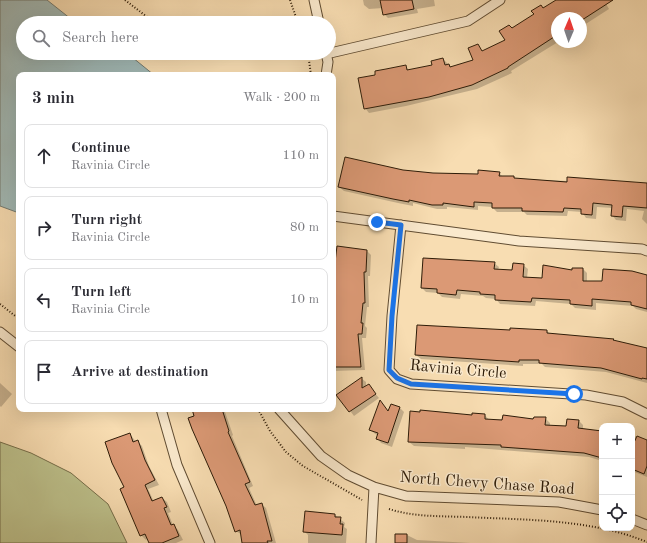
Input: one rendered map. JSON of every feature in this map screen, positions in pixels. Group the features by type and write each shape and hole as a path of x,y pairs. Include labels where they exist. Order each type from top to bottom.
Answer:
{"street":[{"path":"314,0 317,16"},
{"path":"336,52 468,21 500,0"},
{"path":"326,72 328,60"},
{"path":"336,216 519,241 642,249 647,251"},
{"name":"Ravinia Circle","path":"401,225 392,316 389,370 397,378 411,384 586,395 623,402 647,414"},
{"path":"0,332 16,345"},
{"path":"162,412 177,464 210,543"},
{"name":"North Chevy Chase Road","path":"282,412 321,456 348,475 374,487 406,496 559,502 599,509"},
{"path":"371,543 374,487"},
{"path":"635,520 647,525"}],"path":[{"path":"125,0 147,16"},
{"path":"290,0 296,16"},
{"path":"309,60 311,72"},
{"path":"0,304 16,317"},
{"path":"260,412 270,431 286,452 303,466 362,500"},
{"path":"389,509 411,515 574,524 613,530 647,542"}],"green space":[{"path":"0,442 31,453 71,473 108,504 127,543 0,543"}],"water":[{"path":"0,0 47,0 67,16 16,16 16,60 136,60 150,72 16,72 16,212 0,206"}],"building":[{"path":"380,0 412,0 414,9 383,15"},
{"path":"556,0 613,0 587,17 587,12 551,12 551,39 508,68 472,85 429,97 364,109 358,78 375,75 375,71 406,65 407,70 432,65 431,61 443,58 445,65 449,64 450,67 473,60 468,48 478,44 482,51 505,40 499,31 509,25 512,28 534,14 531,11 541,5 543,8"},
{"path":"345,157 403,170 433,173 478,174 478,170 500,172 499,176 514,176 514,178 567,182 567,177 647,183 647,208 623,206 622,217 611,216 612,205 593,203 592,215 581,214 581,209 564,208 563,212 522,211 522,208 492,208 492,203 474,202 474,207 443,203 443,205 432,205 409,200 409,202 338,187"},
{"path":"337,246 367,250 366,272 364,272 365,303 363,303 361,323 363,323 362,334 358,334 361,367 336,367"},
{"path":"423,258 495,262 494,269 512,270 513,263 524,264 523,277 542,278 543,265 572,270 572,268 583,268 583,281 602,281 603,269 632,271 647,275 647,309 631,305 631,302 592,299 592,306 570,304 570,300 532,298 531,302 495,300 495,295 457,290 456,295 437,293 437,289 421,288"},
{"path":"417,325 510,330 510,328 547,330 547,333 614,339 613,340 647,348 647,379 601,368 539,363 539,360 519,360 519,362 415,355"},
{"path":"362,377 362,388 369,384 376,394 349,412 336,395"},
{"path":"380,400 388,411 391,404 400,407 388,443 376,439 378,433 369,430"},
{"path":"420,410 472,415 472,413 485,414 485,419 502,420 503,415 533,419 534,417 546,417 545,425 566,426 567,419 579,420 578,428 599,431 599,457 584,453 501,447 501,445 408,442 410,411 420,412"},
{"path":"193,412 223,412 229,431 228,432 250,482 245,484 255,505 262,503 272,541 267,541 268,543 242,543 240,530 235,532 226,506 188,418 194,416"},
{"path":"130,433 133,442 138,440 145,460 155,480 145,485 152,501 162,497 167,507 164,508 171,525 174,524 179,536 162,543 149,543 145,534 140,536 120,489 124,487 112,463 105,442"},
{"path":"637,436 647,440 647,466 644,474 635,470 635,440"},
{"path":"305,511 335,514 335,517 341,517 340,524 343,524 342,535 303,532"},
{"path":"395,534 407,534 407,543 395,543"}],"route":[{"path":"377,222 401,225 392,316 389,370 397,378 411,384 574,394"}]}
